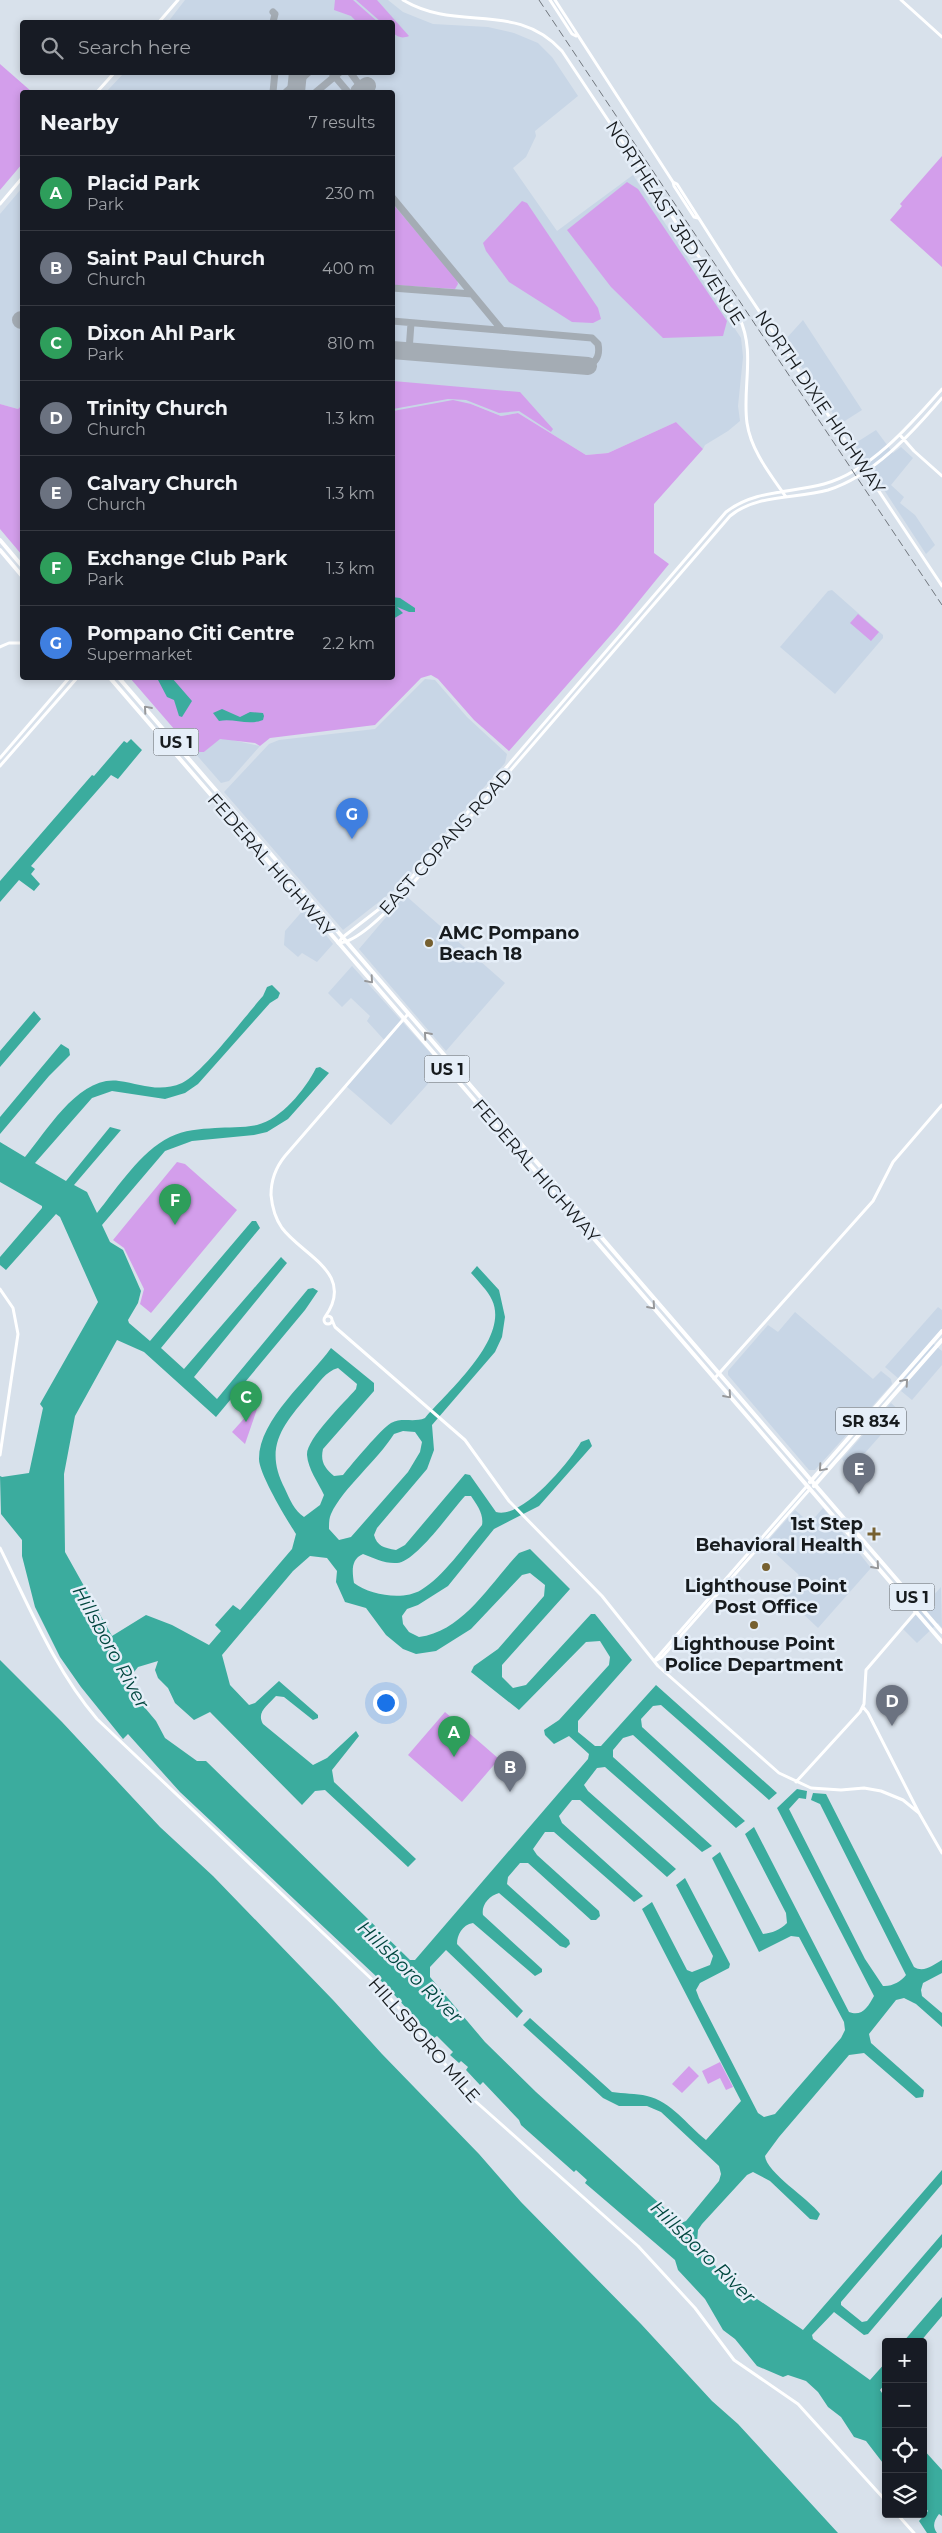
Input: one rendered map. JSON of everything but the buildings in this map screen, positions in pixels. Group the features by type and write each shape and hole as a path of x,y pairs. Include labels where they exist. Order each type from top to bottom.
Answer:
{"main road":[{"path":"161,20 178,0"},
{"name":"NORTHEAST 3RD AVENUE","path":"403,0 420,10 435,14 513,21 545,36 558,47 590,92 739,317 749,354 747,423 753,444 786,497"},
{"name":"NORTH DIXIE HIGHWAY","path":"550,0 572,34 577,36"},
{"name":"NORTH DIXIE HIGHWAY","path":"555,0 694,217 698,218 942,586"},
{"path":"900,0 942,37"},
{"path":"99,90 112,75"},
{"path":"0,204 20,180"},
{"name":"EAST COPANS ROAD","path":"347,943 389,909 453,836 459,823 726,512 743,500 825,484 861,465 900,436 942,389"},
{"name":"EAST COPANS ROAD","path":"338,943 395,896 456,830 730,516 745,506 837,486 865,470 904,440 942,398"},
{"path":"900,436 942,476"},
{"path":"1,542 20,564"},
{"path":"0,550 20,574"},
{"path":"2,646 20,643"},
{"path":"0,758 66,680"},
{"path":"0,766 73,682 70,680"},
{"name":"FEDERAL HIGHWAY","path":"112,680 942,1642"},
{"name":"FEDERAL HIGHWAY","path":"121,680 942,1632"},
{"path":"158,734 170,736"},
{"path":"168,745 176,746 191,761"},
{"path":"279,874 291,877"},
{"path":"286,882 301,889"},
{"path":"389,909 395,896"},
{"path":"338,943 347,943"},
{"path":"408,1014 281,1160 272,1186 274,1213 282,1228 327,1269 334,1288 330,1310 331,1319 335,1326 430,1408 473,1449 516,1509 602,1596 655,1661 779,1773 796,1783 825,1790 873,1789 903,1800 919,1813"},
{"path":"436,1055 447,1059"},
{"path":"445,1066 458,1072"},
{"path":"714,1379 873,1200 893,1162 942,1105"},
{"path":"503,1134 515,1137"},
{"path":"510,1142 521,1144"},
{"path":"534,1170 547,1175"},
{"path":"620,1269 635,1276"},
{"path":"631,1282 645,1288"},
{"path":"0,1289 13,1308 18,1334 0,1455"},
{"path":"330,1310 324,1322 335,1326"},
{"path":"325,1317 331,1319"},
{"path":"328,1325 331,1319"},
{"name":"SR 834","path":"808,1487 812,1480 942,1331"},
{"name":"SR 834","path":"808,1487 815,1485 942,1340"},
{"path":"752,1423 767,1429"},
{"path":"655,1661 763,1544 808,1487"},
{"path":"673,1641 808,1487"},
{"path":"851,1536 861,1538"},
{"path":"762,1539 763,1544"},
{"path":"858,1545 871,1549"},
{"name":"HILLSBORO MILE","path":"0,1548 46,1640 82,1700 97,1719 380,1987 408,2017 474,2100 638,2246 695,2308 734,2360 802,2408 882,2497"},
{"path":"796,1783 856,1717 863,1707 866,1670 920,1607"},
{"path":"863,1707 868,1713 919,1813 942,1853"},
{"path":"903,1800 908,1790"},
{"path":"901,2518 914,2533"}],"shaded area":[{"path":"185,0 388,0 403,12 433,24 488,27 514,33 538,43 552,57 578,96 535,131 536,136 526,157 513,168 557,231 633,175 741,338 743,357 738,406 740,421 705,445 703,449 676,422 608,453 586,455 518,413 501,416 471,404 395,411 395,90 108,90 122,75 395,75 395,20 170,20"},
{"path":"335,0 353,0 376,20 355,20 351,16 334,10"},
{"path":"356,0 377,0 395,20 379,20"},
{"path":"395,20 409,36 398,36 395,34"},
{"path":"0,64 30,90 20,90 20,166 0,190"},
{"path":"942,156 942,267 890,220 902,206 900,204"},
{"path":"627,182 638,189 727,321 723,336 663,338 611,287 567,230"},
{"path":"20,190 20,407 18,409 0,404 0,214"},
{"path":"522,201 527,203 598,308 601,319 593,323 572,322 509,282 486,251 483,243"},
{"path":"395,206 457,280 458,284 455,289 395,285"},
{"path":"803,320 862,410 840,424 784,341"},
{"path":"395,381 520,392 553,429 551,432 519,411 499,413 466,400 448,399 395,409"},
{"path":"453,400 471,404 501,416 518,413 586,455 608,453 676,422 703,449 654,504 654,553 669,564 617,628 509,751 474,720 438,679 431,675 421,678 375,725 270,738 260,746 255,743 220,739 204,752 194,752 132,680 395,680 395,411"},
{"path":"0,404 18,409 20,407 20,553 0,529"},
{"path":"876,430 893,453 901,447 913,458 891,485 904,497 900,503 915,515 935,545 926,554 854,444"},
{"path":"832,590 883,635 883,638 835,694 780,647 828,591"},
{"path":"858,614 879,632 871,641 850,623"},
{"path":"425,679 435,680 467,717 507,754 505,763 398,887 343,930 224,792 269,744 279,740 375,729"},
{"path":"223,738 260,746 229,781 221,783 194,752 204,752 219,739"},
{"path":"405,895 505,983 446,1051 359,949"},
{"path":"305,908 333,944 317,962 302,953 298,957 284,945 285,931"},
{"path":"352,966 443,1067 391,1125 346,1086 386,1042 367,1021 370,1016 351,998 342,1007 328,993"},
{"path":"177,1162 185,1164 237,1210 151,1313 140,1304 144,1289 124,1248 113,1240"},
{"path":"938,1307 942,1310 942,1330 931,1342 942,1351 942,1365 912,1400 901,1391 906,1385 885,1367"},
{"path":"795,1312 873,1379 881,1371 891,1379 892,1384 815,1470 809,1470 728,1375 728,1371 768,1325 778,1332"},
{"path":"891,1403 901,1412 850,1470 842,1459"},
{"path":"256,1405 257,1409 245,1444 232,1432"},
{"path":"823,1508 871,1568 818,1628 782,1594 799,1575 765,1544 795,1510 810,1523"},
{"path":"941,1587 942,1628 938,1623 917,1643 903,1629"},
{"path":"445,1712 499,1759 462,1802 408,1755"},
{"path":"720,2062 733,2087 726,2090 720,2078 708,2084 702,2071"},
{"path":"689,2066 699,2076 682,2093 672,2084"}],"water":[{"path":"395,597 400,598 415,608 415,612 409,612 397,607 403,613 395,618"},
{"path":"158,680 174,680 192,701 182,717 179,716 174,700 167,697"},
{"path":"222,709 240,717 250,712 263,713 264,716 263,720 257,722 219,721 213,713"},
{"path":"131,739 142,750 118,779 111,775 31,866 35,869 31,874 40,884 34,891 19,880 0,902 0,881 92,775 94,776 124,741 127,743"},
{"name":"Hillsboro River","path":"272,985 280,993 278,998 270,1003 198,1084 185,1093 165,1099 112,1091 92,1098 35,1163 66,1181 110,1127 121,1130 74,1185 87,1192 97,1213 139,1161 170,1137 186,1131 252,1126 266,1122 275,1117 299,1094 316,1068 320,1067 329,1073 288,1119 267,1132 192,1141 165,1151 102,1225 110,1242 123,1250 141,1291 138,1303 128,1320 129,1323 150,1341 252,1221 256,1221 260,1228 161,1348 184,1369 281,1257 287,1263 194,1377 217,1399 308,1289 313,1288 318,1291 305,1310 216,1417 144,1352 117,1340 75,1416 64,1474 65,1552 112,1636 146,1615 172,1625 209,1645 221,1631 215,1625 233,1605 240,1610 292,1549 296,1534 268,1486 259,1459 261,1444 267,1429 287,1400 331,1348 374,1383 374,1391 323,1449 322,1458 326,1467 334,1476 343,1475 374,1439 391,1423 399,1420 425,1418 461,1379 485,1347 492,1331 495,1315 492,1300 471,1273 477,1266 499,1290 505,1317 502,1337 495,1352 432,1425 434,1450 427,1469 377,1528 374,1535 377,1542 385,1547 396,1550 405,1545 465,1474 470,1475 496,1512 506,1512 531,1499 543,1488 566,1463 581,1442 589,1439 592,1446 539,1506 494,1529 448,1586 418,1605 407,1609 402,1616 403,1624 409,1632 419,1637 435,1633 450,1626 475,1604 519,1553 530,1549 570,1589 502,1665 502,1677 513,1688 526,1685 591,1614 595,1614 632,1660 578,1721 578,1732 595,1746 601,1746 656,1685 777,1793 769,1800 661,1705 653,1706 641,1719 642,1727 745,1821 736,1828 633,1735 623,1738 613,1750 613,1757 712,1846 702,1852 605,1767 597,1768 584,1785 588,1791 676,1869 667,1877 580,1800 572,1800 559,1816 562,1823 643,1896 634,1902 554,1832 545,1832 533,1849 537,1855 599,1911 600,1916 596,1920 591,1920 528,1863 520,1863 508,1877 507,1884 569,1940 570,1944 566,1948 560,1946 499,1893 486,1901 483,1915 542,1969 542,1972 535,1976 473,1923 461,1931 457,1944 523,2011 517,2018 446,1950 430,1967 430,1977 485,2042 536,2092 681,2223 686,2221 719,2181 721,2174 719,2166 661,2112 647,2106 619,2106 603,2098 523,2025 530,2018 612,2092 643,2095 664,2103 706,2140 741,2101 642,1909 652,1902 687,1970 692,1972 710,1965 713,1956 676,1885 685,1878 730,1964 729,1968 700,1983 696,1990 699,1998 758,2113 764,2117 775,2114 841,2038 845,2030 844,2022 799,1937 791,1936 759,1952 712,1858 720,1852 763,1934 782,1928 787,1923 786,1913 745,1834 754,1827 849,2012 858,2013 864,2010 874,1996 777,1808 797,1789 807,1791 806,1799 799,1798 789,1809 865,1959 883,1986 896,1983 906,1975 820,1804 811,1800 813,1793 826,1794 914,1967 925,1969 942,1960 942,1973 923,1983 921,1990 922,1996 942,2013 942,2027 916,2004 904,1998 896,2000 869,2034 871,2043 924,2090 923,2097 916,2098 864,2053 849,2055 765,2156 772,2170 820,2214 817,2220 810,2219 770,2181 753,2172 747,2175 702,2224 698,2230 697,2242 723,2276 803,2330 942,2170 942,2184 841,2302 841,2305 862,2322 867,2321 942,2234 942,2247 868,2334 864,2335 834,2312 812,2335 813,2339 870,2380 882,2366 882,2388 880,2390 882,2393 882,2462 866,2441 854,2437 841,2417 828,2407 818,2392 806,2381 788,2375 783,2377 757,2366 735,2339 723,2330 705,2299 678,2270 675,2260 585,2183 587,2180 576,2170 574,2172 521,2125 519,2120 483,2082 480,2085 466,2070 468,2067 461,2061 459,2063 450,2055 453,2052 437,2036 434,2038 378,1978 180,1792 128,1734 123,1739 81,1687 60,1657 35,1607 22,1556 22,1540 1,1514 0,1476 29,1473 43,1408 40,1404 98,1302 60,1217 56,1214 6,1270 0,1265 0,1257 42,1206 0,1182 0,1142 25,1157 65,1107 77,1096 104,1081 119,1081 158,1088 182,1083 201,1068 263,996 267,987","holes":["338,1368 357,1384 356,1389 335,1411 308,1448 309,1465 324,1495 320,1505 304,1517 293,1505 279,1474 276,1449 284,1426 322,1378","403,1431 415,1432 422,1442 420,1452 408,1472 351,1537 339,1540 329,1529 329,1519 336,1504 394,1434","465,1496 471,1496 478,1506 482,1525 445,1569 429,1584 414,1593 396,1596 369,1591 354,1583 353,1566 359,1556 363,1554 388,1563 397,1563 405,1560 414,1554 433,1535","310,1556 327,1558 337,1571 336,1582 345,1602 366,1608 386,1635 403,1649 416,1654 436,1651 471,1629 522,1575 530,1573 545,1585 544,1596 498,1649 474,1666 471,1672 519,1710 586,1642 600,1641 610,1657 609,1665 559,1720 544,1730 545,1735 554,1744 569,1736 589,1754 588,1759 415,1960 410,1960 206,1761 197,1761 165,1738 156,1721 130,1690 127,1681 138,1667 158,1661 155,1670 158,1678 168,1688 175,1703 194,1720 210,1712 302,1805 315,1791 325,1790 408,1867 416,1859 334,1782 332,1770 359,1736 356,1731 327,1758 313,1765 263,1724 261,1716 264,1709 276,1696 284,1697 313,1720 318,1718 318,1715 279,1681 255,1703 249,1705 230,1685 222,1655 293,1571"]},
{"path":"34,1011 41,1019 0,1067 0,1051"},
{"path":"61,1044 69,1049 70,1055 49,1076 0,1134 0,1117"},
{"path":"0,1660 62,1722 160,1827 213,1876 333,2000 382,2054 479,2154 521,2202 641,2324 712,2401 738,2424 838,2533 0,2533"},
{"path":"942,2297 942,2316 923,2338 906,2338"},
{"path":"927,2453 942,2470 942,2516 939,2514 935,2521 934,2528 937,2533 927,2533 919,2521 922,2518 927,2518"}],"taxiway":[{"path":"273,12 275,14 274,20"},
{"path":"273,90 275,75"},
{"path":"288,90 306,75"},
{"path":"334,75 346,90"},
{"path":"318,90 336,75"},
{"path":"352,75 358,83 357,90"},
{"path":"395,201 502,330"},
{"path":"395,288 472,294"},
{"path":"395,321 592,338 598,344 599,351 594,362 588,366"},
{"path":"409,351 411,323"}],"runway":[{"path":"296,90 298,75"},
{"path":"362,90 367,86"},
{"path":"395,350 588,366"}],"railway":[{"path":"539,0 942,605"}],"place":[{"name":"Pompano Citi Centre","path":"352,839"},
{"name":"AMC Pompano Beach 18","path":"429,943"},
{"name":"Exchange Club Park","path":"175,1225"},
{"name":"Dixon Ahl Park","path":"246,1422"},
{"name":"Calvary Church","path":"859,1494"},
{"name":"1st Step Behavioral Health","path":"874,1534"},
{"name":"Lighthouse Point Post Office","path":"766,1567"},
{"name":"Lighthouse Point Police Department","path":"754,1625"},
{"name":"Trinity Church","path":"892,1726"},
{"name":"Placid Park","path":"454,1757"},
{"name":"Saint Paul Church","path":"510,1792"}]}
